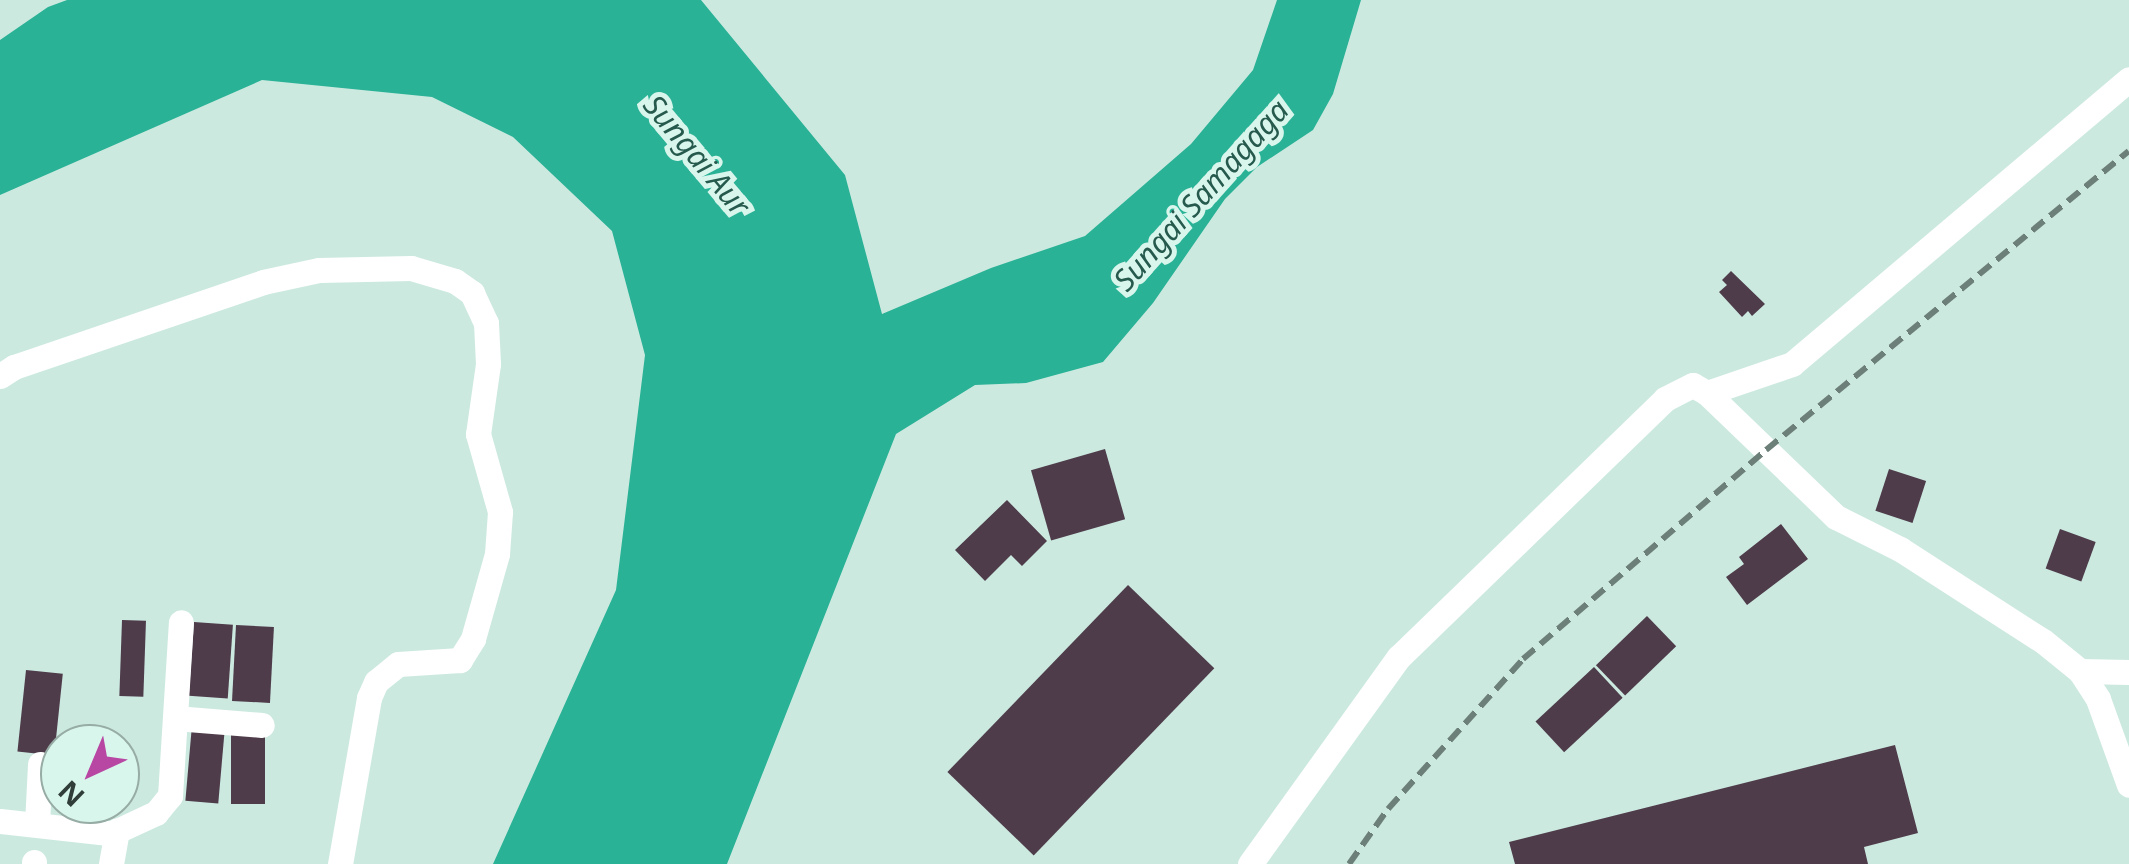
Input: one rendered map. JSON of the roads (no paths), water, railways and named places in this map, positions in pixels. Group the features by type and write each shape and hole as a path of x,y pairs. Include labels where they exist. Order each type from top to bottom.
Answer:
{"lane":[{"path":"1707,393 1792,364 2129,78"},
{"path":"0,376 262,282 319,270 412,268 455,281 472,293 486,323 488,364 478,434 500,512 498,554 473,639 460,660 398,664 376,682 369,698 340,864"},
{"path":"1250,864 1400,657 1664,399 1693,385 1707,393 1836,517 1900,548 2043,641 2080,671 2098,698 2129,785"},
{"path":"0,821 115,834 156,813 168,802 180,622"},
{"path":"2080,671 2129,672"},
{"path":"175,718 262,724"},
{"path":"37,824 40,764"},
{"path":"110,864 115,834"}],"water":[{"path":"67,0 701,0 845,175 882,314 991,268 1085,236 1191,144 1253,70 1277,0 1361,0 1333,94 1313,130 1257,167 1225,199 1153,303 1103,362 1026,383 975,385 896,434 727,864 493,864 616,590 645,355 612,231 513,137 432,97 262,80 0,195 0,40 48,7"}],"railway":[{"path":"1349,864 1388,809 1523,659 1766,450 2129,151"}],"water label":[{"name":"Sungai Aur","path":"697,155"},
{"name":"Sungai Samagaga","path":"1201,195"}]}
